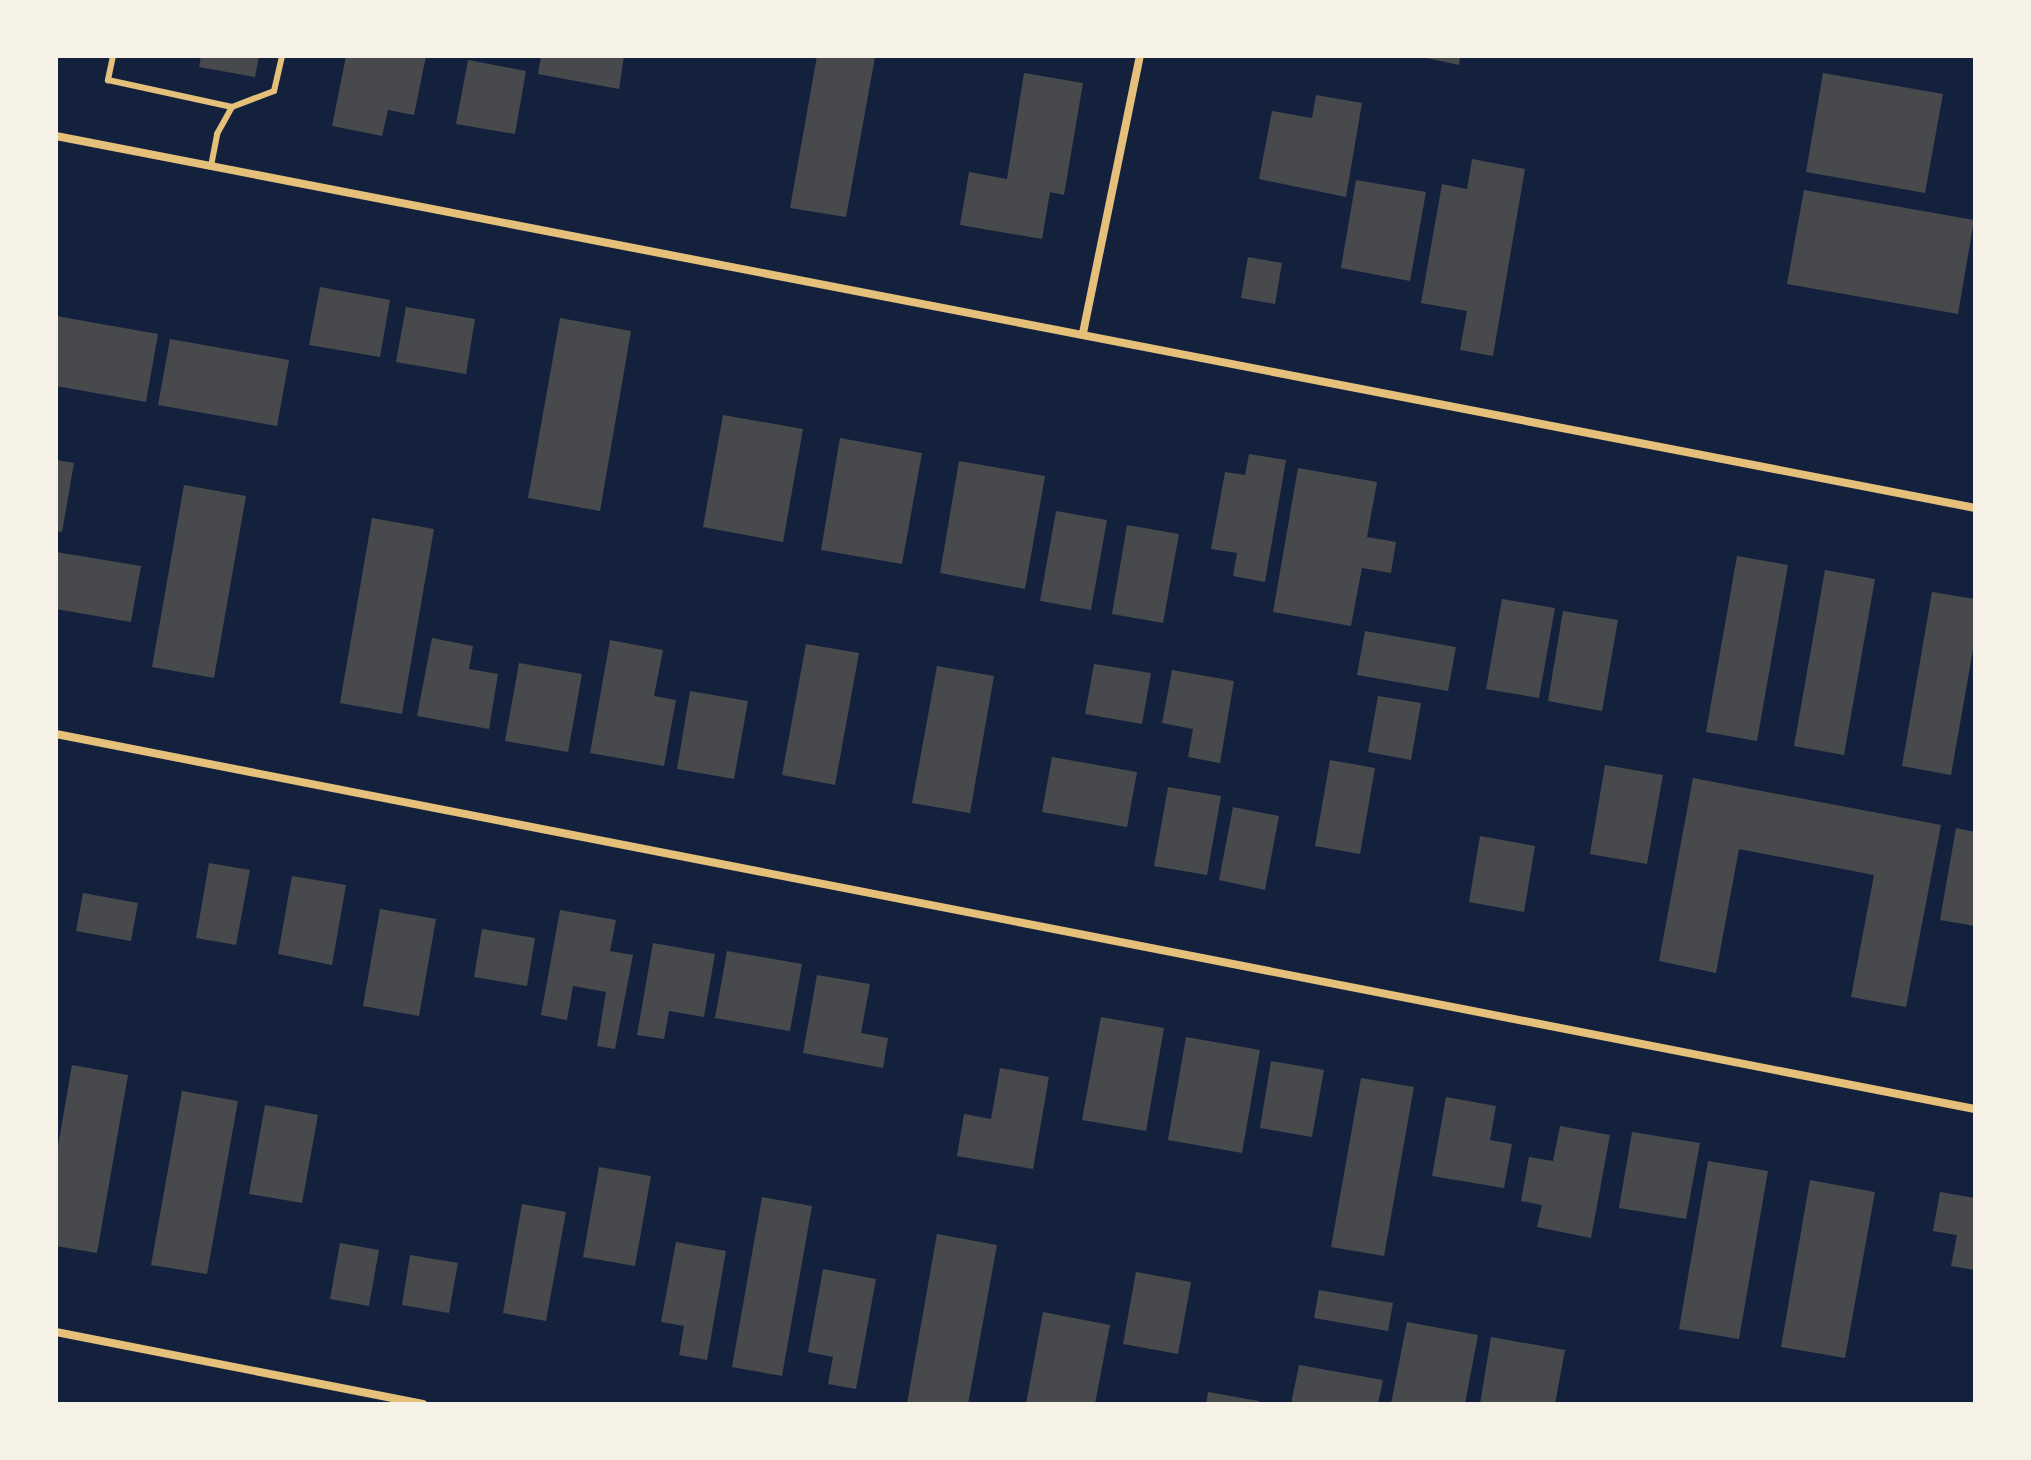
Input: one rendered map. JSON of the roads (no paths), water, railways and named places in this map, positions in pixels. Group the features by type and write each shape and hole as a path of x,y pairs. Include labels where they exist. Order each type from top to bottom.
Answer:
{"street":[{"path":"1083,333 1140,56"},
{"path":"56,136 1975,508"},
{"path":"56,734 1975,1109"},
{"path":"56,1332 423,1404"}],"lane":[{"path":"113,56 108,80 232,107 274,91 282,56"},
{"path":"211,166 217,134 232,107"}]}
